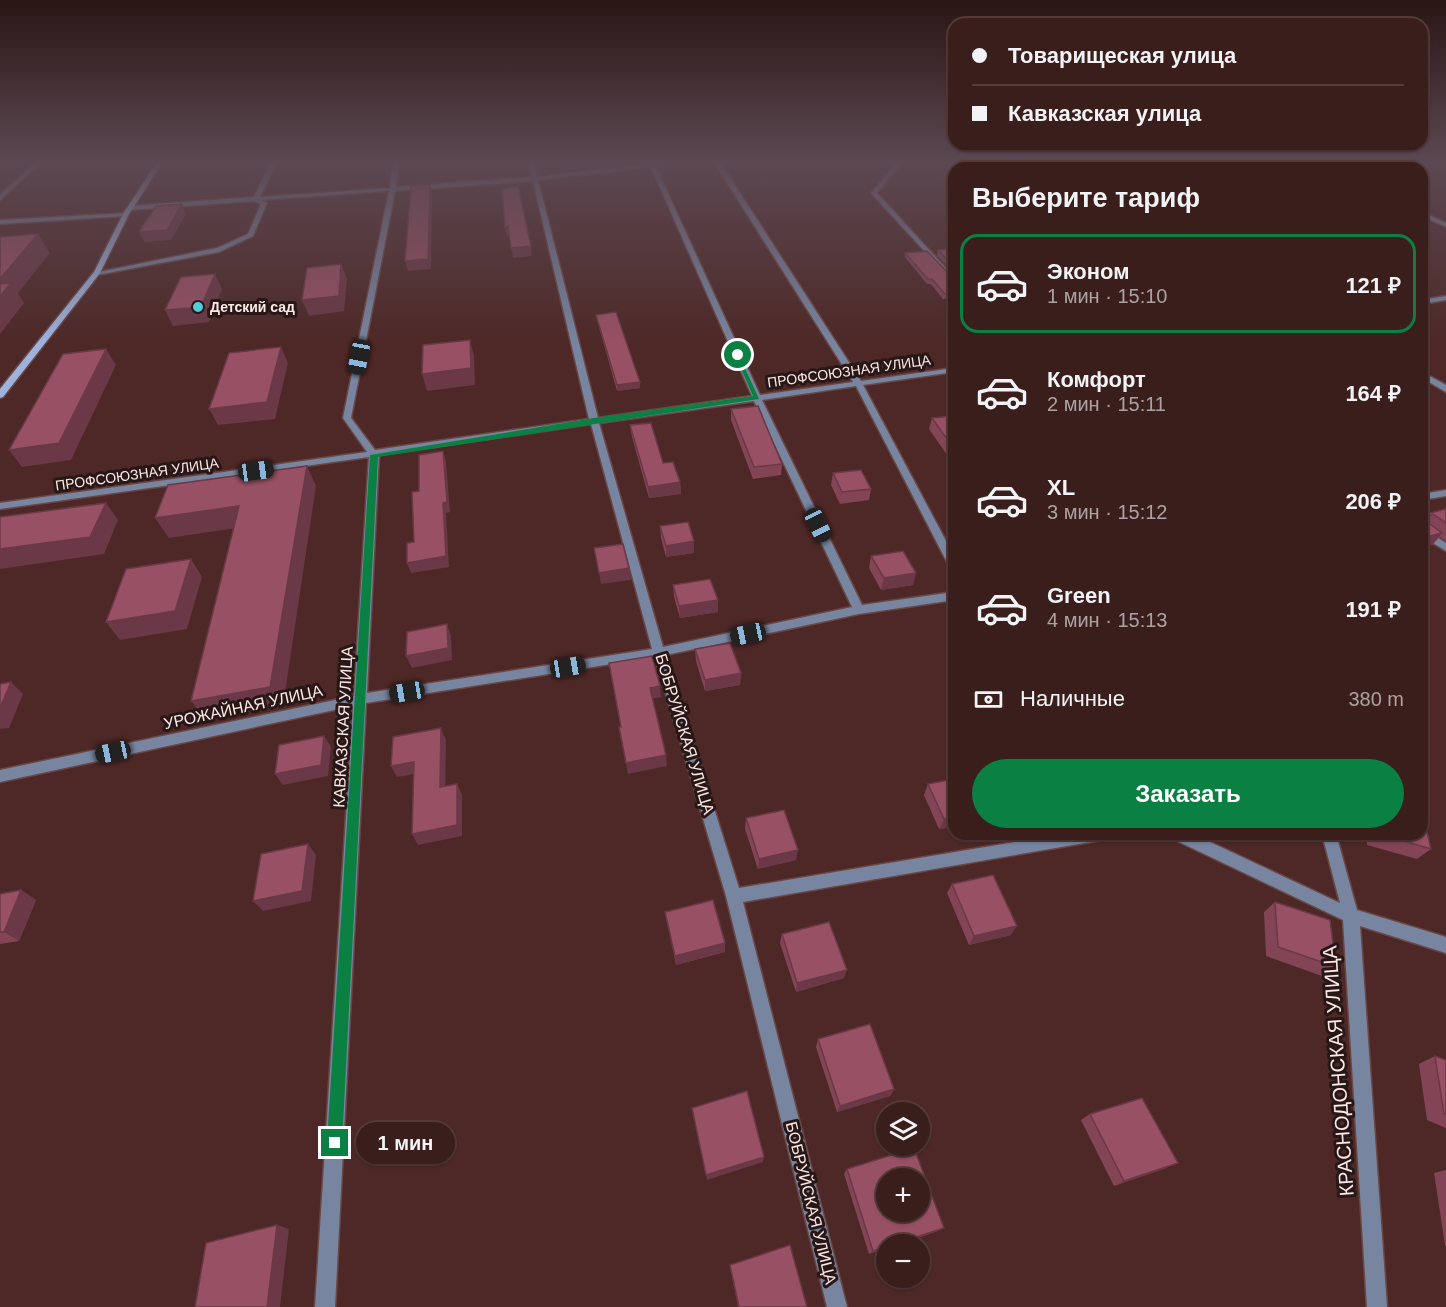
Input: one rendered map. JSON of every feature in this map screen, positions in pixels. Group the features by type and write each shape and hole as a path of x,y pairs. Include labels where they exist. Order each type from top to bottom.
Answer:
{"main road":[{"path":"0,395 98,273 122,223"}],"street":[{"path":"98,273 219,250 251,235 256,223"},
{"path":"374,455 347,418 386,223"},
{"name":"БОБРУЙСКАЯ УЛИЦА","path":"545,223 594,420 659,652 734,896 837,1307"},
{"path":"678,223 757,398 859,610"},
{"path":"756,223 858,383 948,555"},
{"path":"901,223 948,274"},
{"path":"1428,301 1446,298"},
{"name":"ПРОФСОЮЗНАЯ УЛИЦА","path":"0,506 374,455 594,420 948,370"},
{"path":"1428,378 1446,389"},
{"name":"КАВКАЗСКАЯ УЛИЦА","path":"325,1307 374,455"},
{"path":"1428,496 1446,493"},
{"path":"1428,535 1446,548"},
{"name":"УРОЖАЙНАЯ УЛИЦА","path":"0,776 361,699 659,652 859,610 948,597"},
{"path":"734,896 1066,840"},
{"path":"1191,840 1351,916 1446,945"},
{"name":"КРАСНОДОНСКАЯ УЛИЦА","path":"1331,840 1351,916 1377,1307"}],"building":[{"path":"145,223 171,223 167,230 139,232"},
{"path":"408,223 429,223 428,259 405,261"},
{"path":"505,223 526,223 531,246 511,248 508,226 505,227"},
{"path":"38,234 0,279 0,237"},
{"path":"948,249 948,261 938,250"},
{"path":"927,251 948,273 948,294 945,294 932,279 928,279 905,253"},
{"path":"341,264 339,296 302,300 307,268"},
{"path":"215,274 201,307 165,310 181,277"},
{"path":"11,283 0,296 0,284"},
{"path":"616,312 640,382 617,385 596,315"},
{"path":"470,340 471,368 422,374 423,345"},
{"path":"281,347 267,402 209,409 229,353"},
{"path":"106,349 59,443 9,450 63,354"},
{"path":"758,406 782,464 754,467 731,409"},
{"path":"948,417 948,441 932,418"},
{"path":"651,423 663,463 673,462 680,482 648,487 630,425"},
{"path":"443,451 447,502 443,503 446,556 407,563 407,543 414,542 412,492 419,491 419,455"},
{"path":"307,466 270,687 191,701 239,506 155,518 168,485"},
{"path":"861,470 871,489 842,492 833,473"},
{"path":"106,503 90,537 0,549 0,517"},
{"path":"1446,509 1446,523 1433,514 1429,516 1430,524 1442,533 1428,536 1428,514"},
{"path":"688,522 694,541 666,546 660,526"},
{"path":"623,544 629,568 599,573 594,548"},
{"path":"903,551 916,573 884,578 871,556"},
{"path":"191,559 175,611 106,622 126,569"},
{"path":"710,579 718,600 679,606 673,585"},
{"path":"447,624 448,648 406,656 407,632"},
{"path":"730,643 741,673 705,680 695,649"},
{"path":"652,656 660,686 650,688 666,755 626,763 609,663"},
{"path":"11,682 0,708 0,684"},
{"path":"441,728 440,787 457,784 457,825 412,834 414,762 391,766 393,737"},
{"path":"324,736 321,765 275,774 279,745"},
{"path":"948,780 948,818 944,819 928,784"},
{"path":"784,810 798,850 759,859 746,818"},
{"path":"1428,836 1431,849 1400,840 1428,840"},
{"path":"308,844 302,891 253,901 261,854"},
{"path":"993,875 1017,926 974,936 952,884"},
{"path":"21,890 4,932 0,932 0,894"},
{"path":"713,900 725,943 675,956 665,912"},
{"path":"1275,902 1330,920 1336,967 1278,947"},
{"path":"829,922 847,970 797,983 782,934"},
{"path":"870,1024 894,1089 840,1106 818,1039"},
{"path":"1435,1056 1446,1060 1446,1114 1444,1114"},
{"path":"747,1091 764,1157 706,1175 692,1108"},
{"path":"1142,1098 1178,1163 1124,1181 1090,1114"},
{"path":"888,1156 917,1156 922,1168 876,1168 876,1222 930,1222 930,1191 944,1228 926,1234 876,1234 876,1250 873,1251 847,1169"},
{"path":"277,1225 267,1307 195,1307 206,1243"},
{"path":"790,1245 807,1307 739,1307 730,1265"}],"place":[{"name":"Детский сад","path":"198,307"}],"route":[{"path":"335,1143 374,455 594,420 757,398 738,355"}]}
